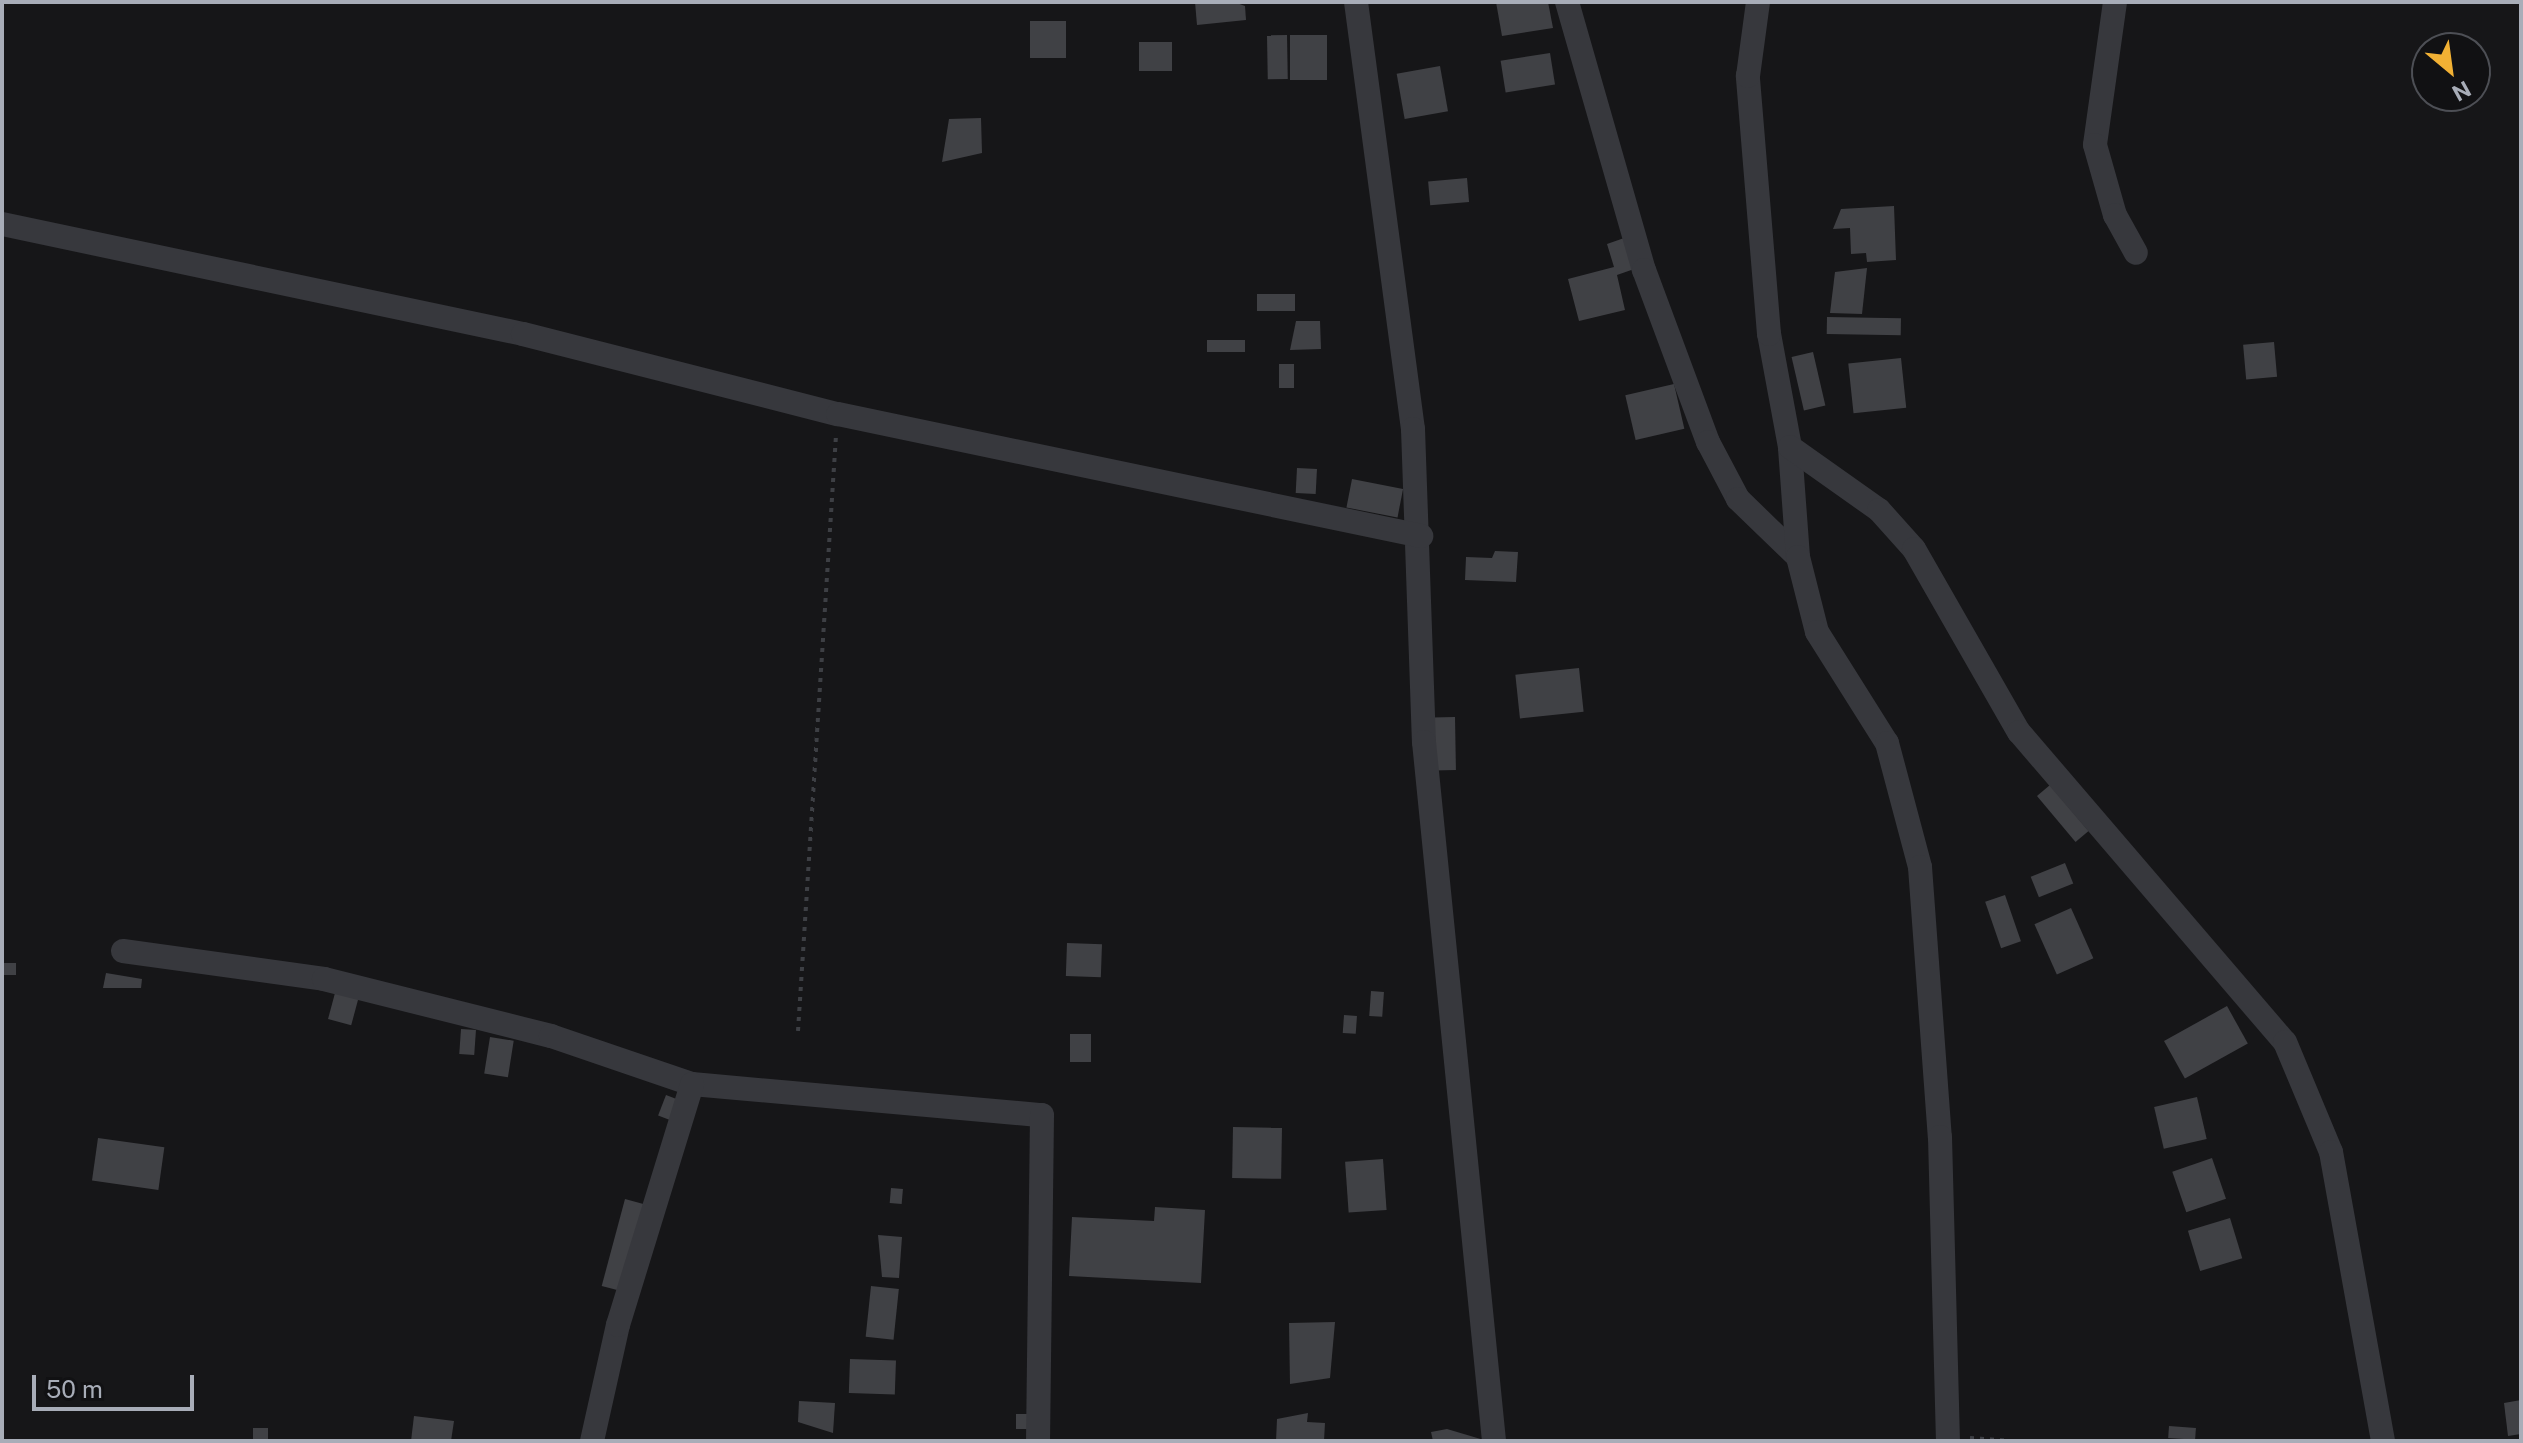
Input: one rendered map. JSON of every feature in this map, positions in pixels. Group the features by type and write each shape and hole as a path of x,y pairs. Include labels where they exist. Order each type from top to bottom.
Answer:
{"street":[{"path":"1356,2 1421,536 1424,742 1494,1441"},
{"path":"1567,2 1644,270 1708,442 1738,499 1798,557"},
{"path":"1758,2 1749,88 1769,334 1790,447 1798,557 1817,632 1869,710 1903,784 1920,867 1938,1092 1948,1439"},
{"path":"2115,2 2095,145 2115,215 2136,253"},
{"path":"2,224 523,334 838,414 1421,536"},
{"path":"1790,447 1879,510 1914,549 2019,732 2285,1042 2331,1152 2383,1441"},
{"path":"123,951 324,979 551,1036 692,1084 1042,1115 1038,1441"},
{"path":"592,1441 618,1325 692,1084"}],"path":[{"path":"798,1031 838,414"},
{"path":"1948,1439 2009,1441"}],"building":[{"path":"1195,2 1234,2 1245,6 1246,20 1197,25"},
{"path":"1496,2 1548,2 1553,28 1502,36"},
{"path":"1030,21 1066,21 1066,58 1030,58"},
{"path":"1267,35 1287,35 1288,79 1268,79"},
{"path":"1290,35 1327,35 1327,80 1290,80"},
{"path":"1139,42 1172,42 1172,71 1139,71"},
{"path":"1550,53 1555,85 1506,92 1501,61"},
{"path":"1440,66 1448,111 1405,119 1397,74"},
{"path":"981,118 982,153 942,162 949,119"},
{"path":"1467,178 1469,202 1430,205 1428,181"},
{"path":"1894,206 1896,260 1867,262 1866,253 1851,254 1850,228 1833,229 1841,209"},
{"path":"1627,237 1637,268 1617,275 1625,310 1579,321 1568,279 1614,267 1607,244"},
{"path":"1867,268 1862,314 1830,313 1835,272"},
{"path":"1257,294 1295,294 1295,311 1257,311"},
{"path":"1827,317 1901,318 1901,335 1827,334"},
{"path":"1296,321 1320,321 1321,349 1290,350"},
{"path":"1207,340 1245,340 1245,352 1207,352"},
{"path":"2274,342 2277,377 2246,380 2243,345"},
{"path":"1813,352 1825,406 1804,411 1792,357"},
{"path":"1901,358 1906,408 1854,413 1848,364"},
{"path":"1279,364 1294,364 1294,388 1279,388"},
{"path":"1674,384 1684,429 1636,440 1625,395"},
{"path":"1297,468 1317,469 1316,494 1296,493"},
{"path":"1352,479 1403,489 1398,517 1346,507"},
{"path":"1495,551 1518,552 1516,582 1465,580 1466,557 1492,558"},
{"path":"1579,668 1584,712 1520,718 1515,675"},
{"path":"1432,717 1455,717 1456,770 1433,770"},
{"path":"2050,785 2089,831 2076,842 2037,796"},
{"path":"2065,863 2073,883 2039,897 2031,877"},
{"path":"2005,895 2021,941 2001,948 1985,902"},
{"path":"2071,908 2093,958 2057,975 2034,924"},
{"path":"1067,943 1102,944 1101,977 1066,976"},
{"path":"2,963 16,963 16,975 2,975"},
{"path":"106,973 142,979 141,988 103,988"},
{"path":"1371,991 1384,992 1382,1017 1369,1016"},
{"path":"335,993 358,999 351,1025 328,1019"},
{"path":"2227,1006 2248,1044 2185,1079 2164,1041"},
{"path":"1344,1015 1357,1016 1356,1034 1343,1033"},
{"path":"461,1029 476,1030 474,1055 459,1054"},
{"path":"1070,1034 1091,1034 1091,1062 1070,1062"},
{"path":"490,1037 514,1041 508,1077 484,1074"},
{"path":"666,1095 679,1100 671,1121 658,1116"},
{"path":"2197,1097 2207,1139 2164,1149 2154,1107"},
{"path":"1233,1127 1282,1128 1281,1179 1232,1178"},
{"path":"98,1138 164,1147 158,1190 92,1181"},
{"path":"2212,1158 2226,1199 2186,1212 2172,1172"},
{"path":"1383,1159 1387,1210 1349,1213 1345,1162"},
{"path":"891,1188 903,1189 902,1204 890,1203"},
{"path":"625,1199 644,1204 621,1291 602,1286"},
{"path":"1155,1207 1205,1210 1201,1283 1069,1276 1072,1217 1154,1221"},
{"path":"2230,1218 2242,1258 2200,1271 2188,1231"},
{"path":"878,1235 902,1237 899,1278 882,1277"},
{"path":"871,1286 899,1289 894,1340 866,1337"},
{"path":"1335,1322 1330,1378 1290,1384 1289,1323"},
{"path":"850,1359 896,1361 895,1395 849,1393"},
{"path":"2521,1400 2521,1434 2508,1436 2504,1403"},
{"path":"799,1401 835,1403 833,1433 798,1422"},
{"path":"1308,1413 1307,1422 1325,1423 1324,1441 1276,1441 1277,1419"},
{"path":"1016,1414 1035,1414 1035,1429 1016,1429"},
{"path":"414,1416 454,1421 451,1441 411,1441"},
{"path":"2169,1426 2196,1428 2195,1440 2168,1438"},
{"path":"253,1428 268,1428 268,1441 253,1441"},
{"path":"1447,1429 1484,1441 1433,1441 1431,1432"}]}
